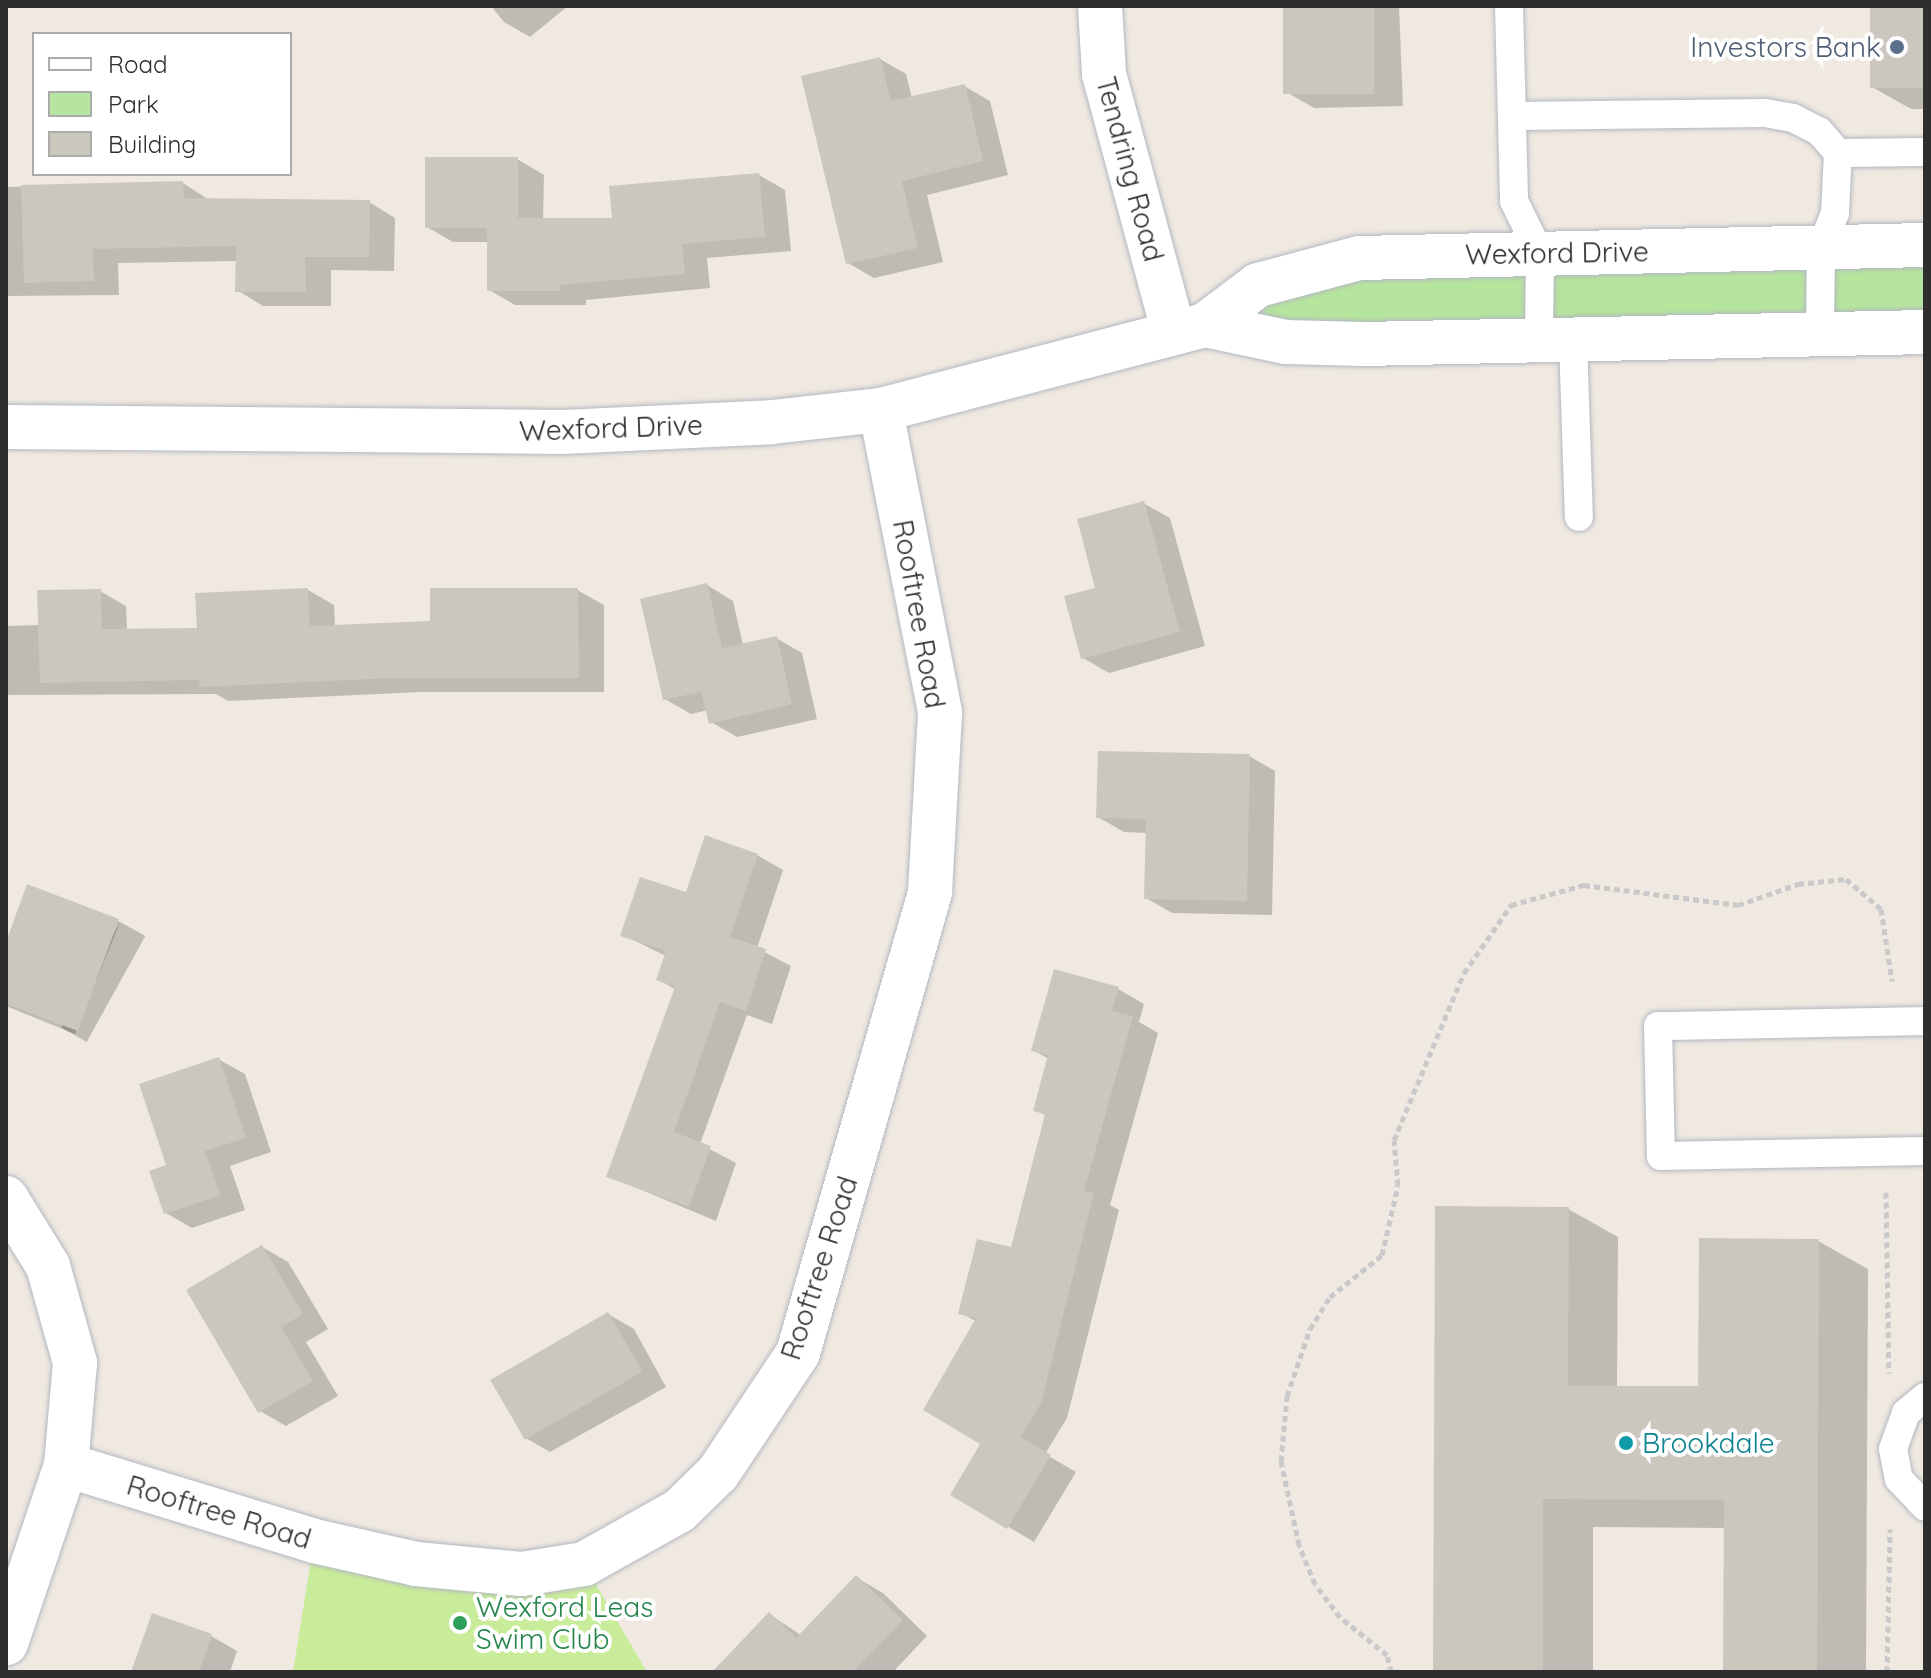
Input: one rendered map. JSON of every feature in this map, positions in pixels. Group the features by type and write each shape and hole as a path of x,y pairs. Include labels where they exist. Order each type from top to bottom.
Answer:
{"street":[{"name":"Tendring Road","path":"1100,6 1104,74 1189,328"},
{"name":"Wexford Drive","path":"6,427 563,432 772,422 881,410 1189,328 1258,285 1359,258 1925,245"},
{"name":"Wexford Drive","path":"1189,328 1286,342 1925,332"},
{"name":"Rooftree Road","path":"66,1465 314,1541 416,1564 522,1574 584,1564 679,1511 718,1473 798,1353 930,892 940,712 881,410"},
{"path":"6,1198 48,1266 75,1363 66,1465 6,1643"}],"lane":[{"path":"1509,6 1514,201 1540,254 1556,340 1579,517"},
{"path":"1513,116 1765,113 1793,118 1819,131 1838,153 1835,213 1821,247 1820,334"},
{"path":"1838,153 1925,152"},
{"path":"1925,1021 1658,1026 1661,1156 1925,1151"},
{"path":"1925,1397 1906,1413 1893,1449 1899,1479 1925,1507"}],"path":[{"path":"1391,1672 1387,1655 1340,1617 1315,1584 1299,1545 1281,1461 1287,1396 1310,1329 1330,1297 1382,1255 1398,1185 1394,1140 1464,973 1511,905 1584,885 1738,905 1798,884 1846,879 1881,909 1892,952 1892,1022"}],"green space":[{"path":"1925,245 1925,332 1205,325 1258,285"},
{"name":"Wexford Leas Swim Club","path":"314,1541 584,1564 647,1672 293,1672"}],"building":[{"path":"1283,6 1374,6 1374,94 1283,94"},
{"name":"Investors Bank","path":"1870,6 1925,6 1925,88 1870,88"},
{"path":"880,57 891,101 965,84 983,161 902,181 918,248 846,264 801,76"},
{"path":"425,157 518,157 518,218 612,218 609,186 759,173 765,237 682,244 685,274 560,285 560,291 487,291 487,228 425,228"},
{"path":"183,181 184,198 370,200 369,257 305,257 306,292 235,292 236,246 93,249 94,281 24,283 21,185"},
{"path":"1144,501 1180,632 1081,659 1064,596 1095,588 1077,519"},
{"path":"707,583 722,648 777,636 792,704 709,724 701,692 663,700 640,599"},
{"path":"308,588 310,626 430,621 430,588 578,588 579,678 394,678 200,687 199,680 40,683 37,590 101,589 102,629 197,628 195,593"},
{"path":"1098,751 1250,754 1247,901 1144,899 1146,819 1096,818"},
{"path":"705,835 758,854 730,937 766,949 746,1011 720,1002 674,1132 711,1146 689,1207 606,1177 675,987 656,980 666,951 620,936 640,877 686,892"},
{"path":"27,884 119,919 78,1031 6,1004 6,942"},
{"path":"1054,969 1119,987 1112,1011 1133,1016 1084,1191 1094,1193 1041,1403 1021,1437 1051,1455 1007,1529 950,1495 980,1444 923,1410 976,1318 958,1314 977,1239 1011,1247 1045,1114 1033,1111 1048,1055 1031,1051"},
{"path":"219,1057 246,1138 205,1151 220,1195 164,1214 149,1171 166,1165 139,1084"},
{"name":"Brookdale","path":"1435,1206 1569,1207 1568,1386 1698,1386 1699,1238 1819,1239 1817,1672 1723,1672 1724,1500 1543,1499 1543,1672 1433,1672"},
{"path":"262,1245 303,1314 281,1327 313,1381 258,1413 186,1290"},
{"path":"608,1312 642,1372 525,1440 490,1380"},
{"path":"856,1575 903,1620 853,1672 712,1672 769,1612 796,1638"},
{"path":"152,1613 212,1634 199,1672 131,1672"}],"place":[{"name":"Investors Bank","path":"1897,47"},
{"name":"Brookdale","path":"1626,1443"},
{"name":"Wexford Leas Swim Club","path":"460,1623"}]}
